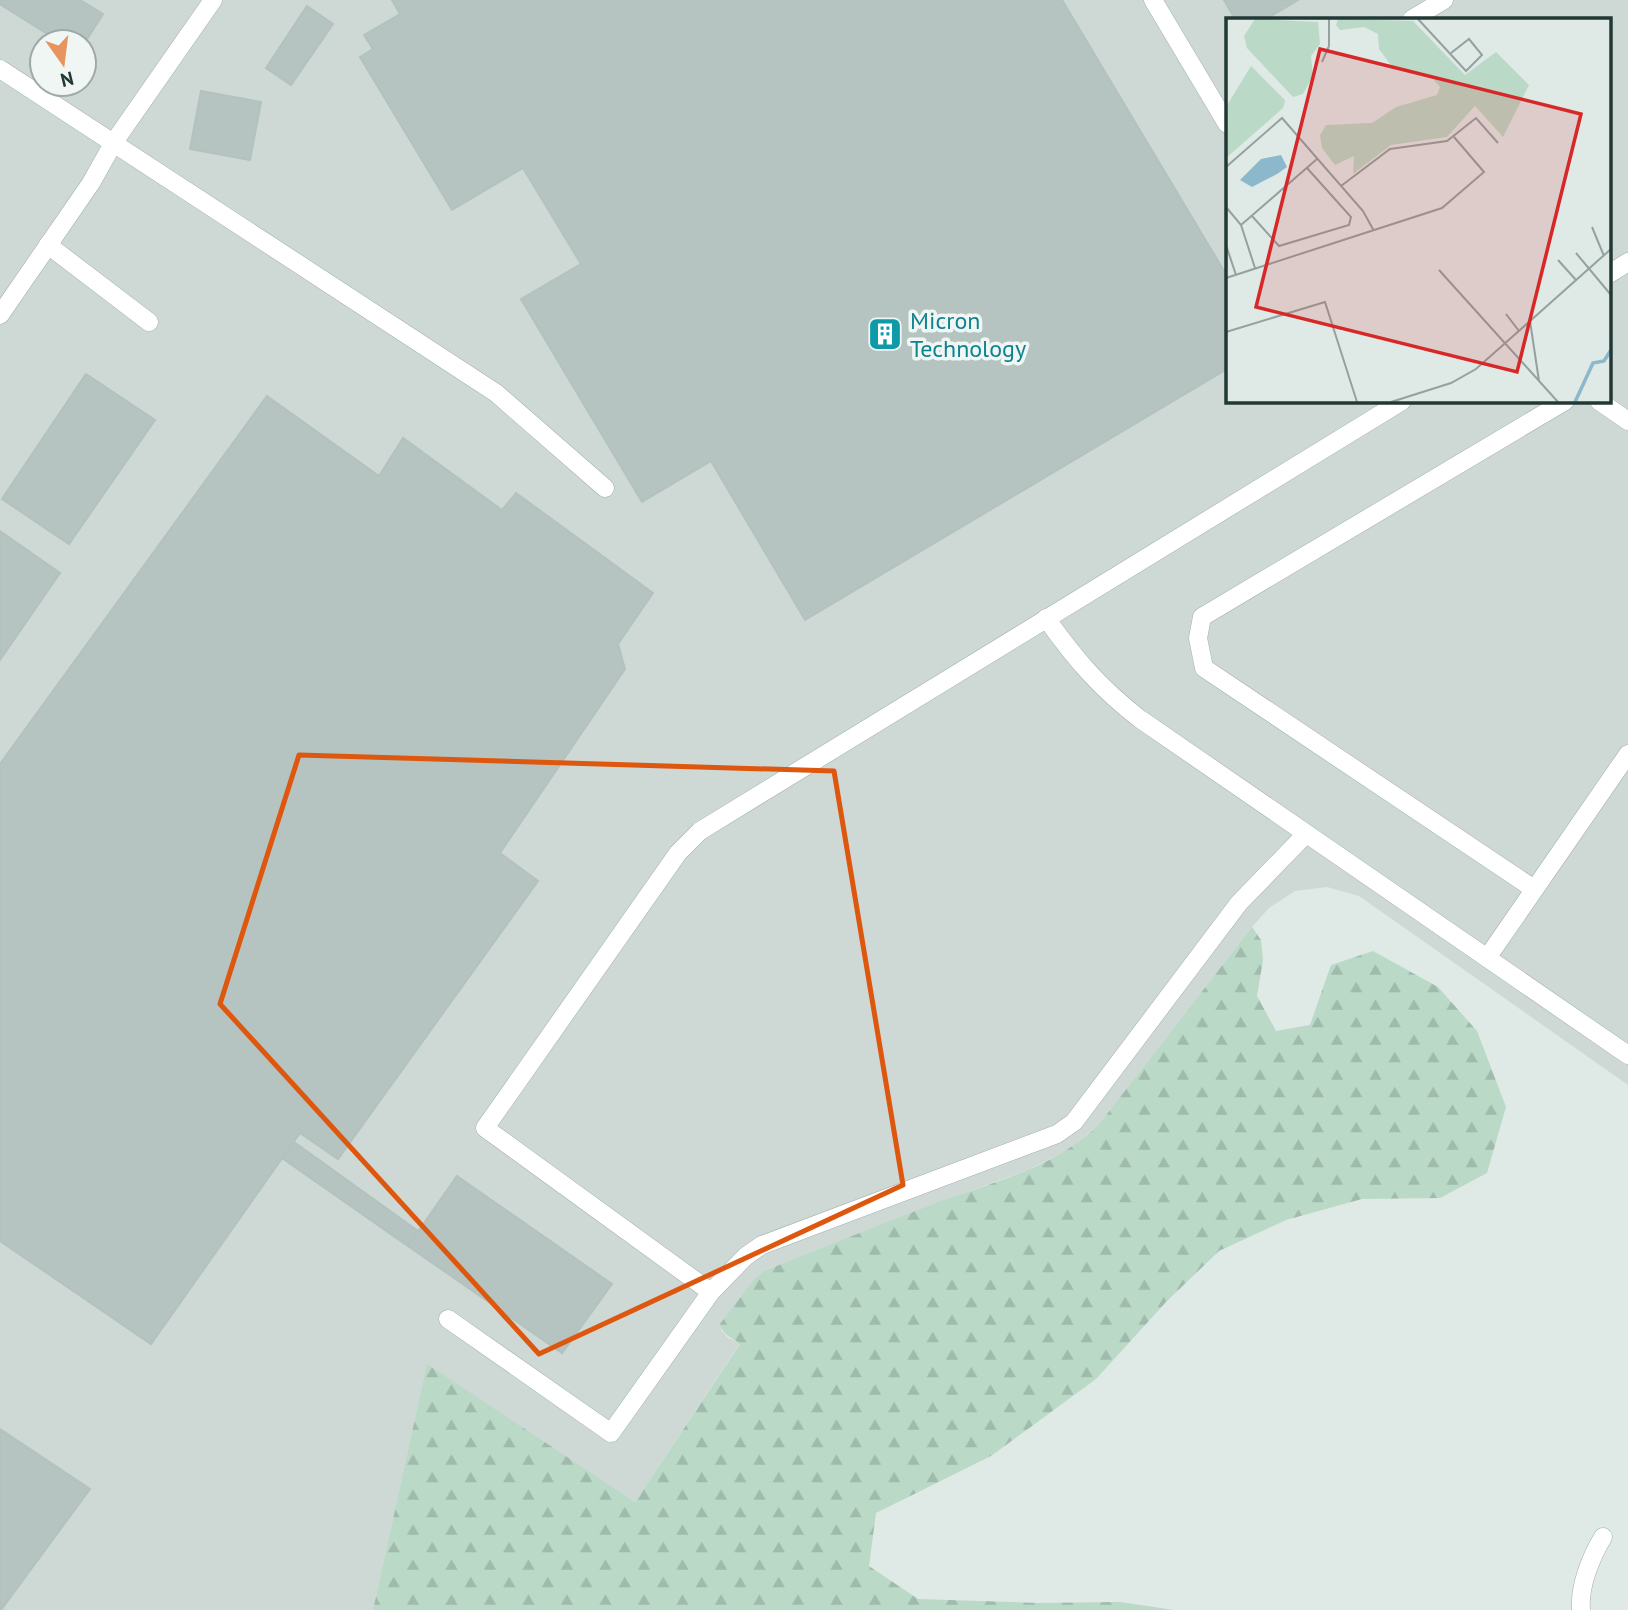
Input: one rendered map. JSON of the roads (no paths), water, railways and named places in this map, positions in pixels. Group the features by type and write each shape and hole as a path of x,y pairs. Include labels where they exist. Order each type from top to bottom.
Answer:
{"lane":[{"path":"0,315 91,183 114,142 213,0"},
{"path":"1153,0 1226,122"},
{"path":"1414,18 1444,0"},
{"path":"0,69 495,393 605,488"},
{"path":"48,245 149,322"},
{"path":"1610,273 1628,262"},
{"path":"711,1292 485,1128 678,853 700,831 1400,402"},
{"path":"1534,889 1204,668 1198,638 1202,617 1563,402"},
{"path":"1601,402 1628,421"},
{"path":"1046,618 1077,662 1114,699 1628,1055"},
{"path":"1487,958 1628,754"},
{"path":"448,1320 611,1433 711,1292 746,1256 762,1245 1057,1134 1074,1122 1239,903 1306,834"},
{"path":"1581,1610 1593,1554 1603,1537"}],"place":[{"name":"Micron Technology","path":"885,334"}]}
